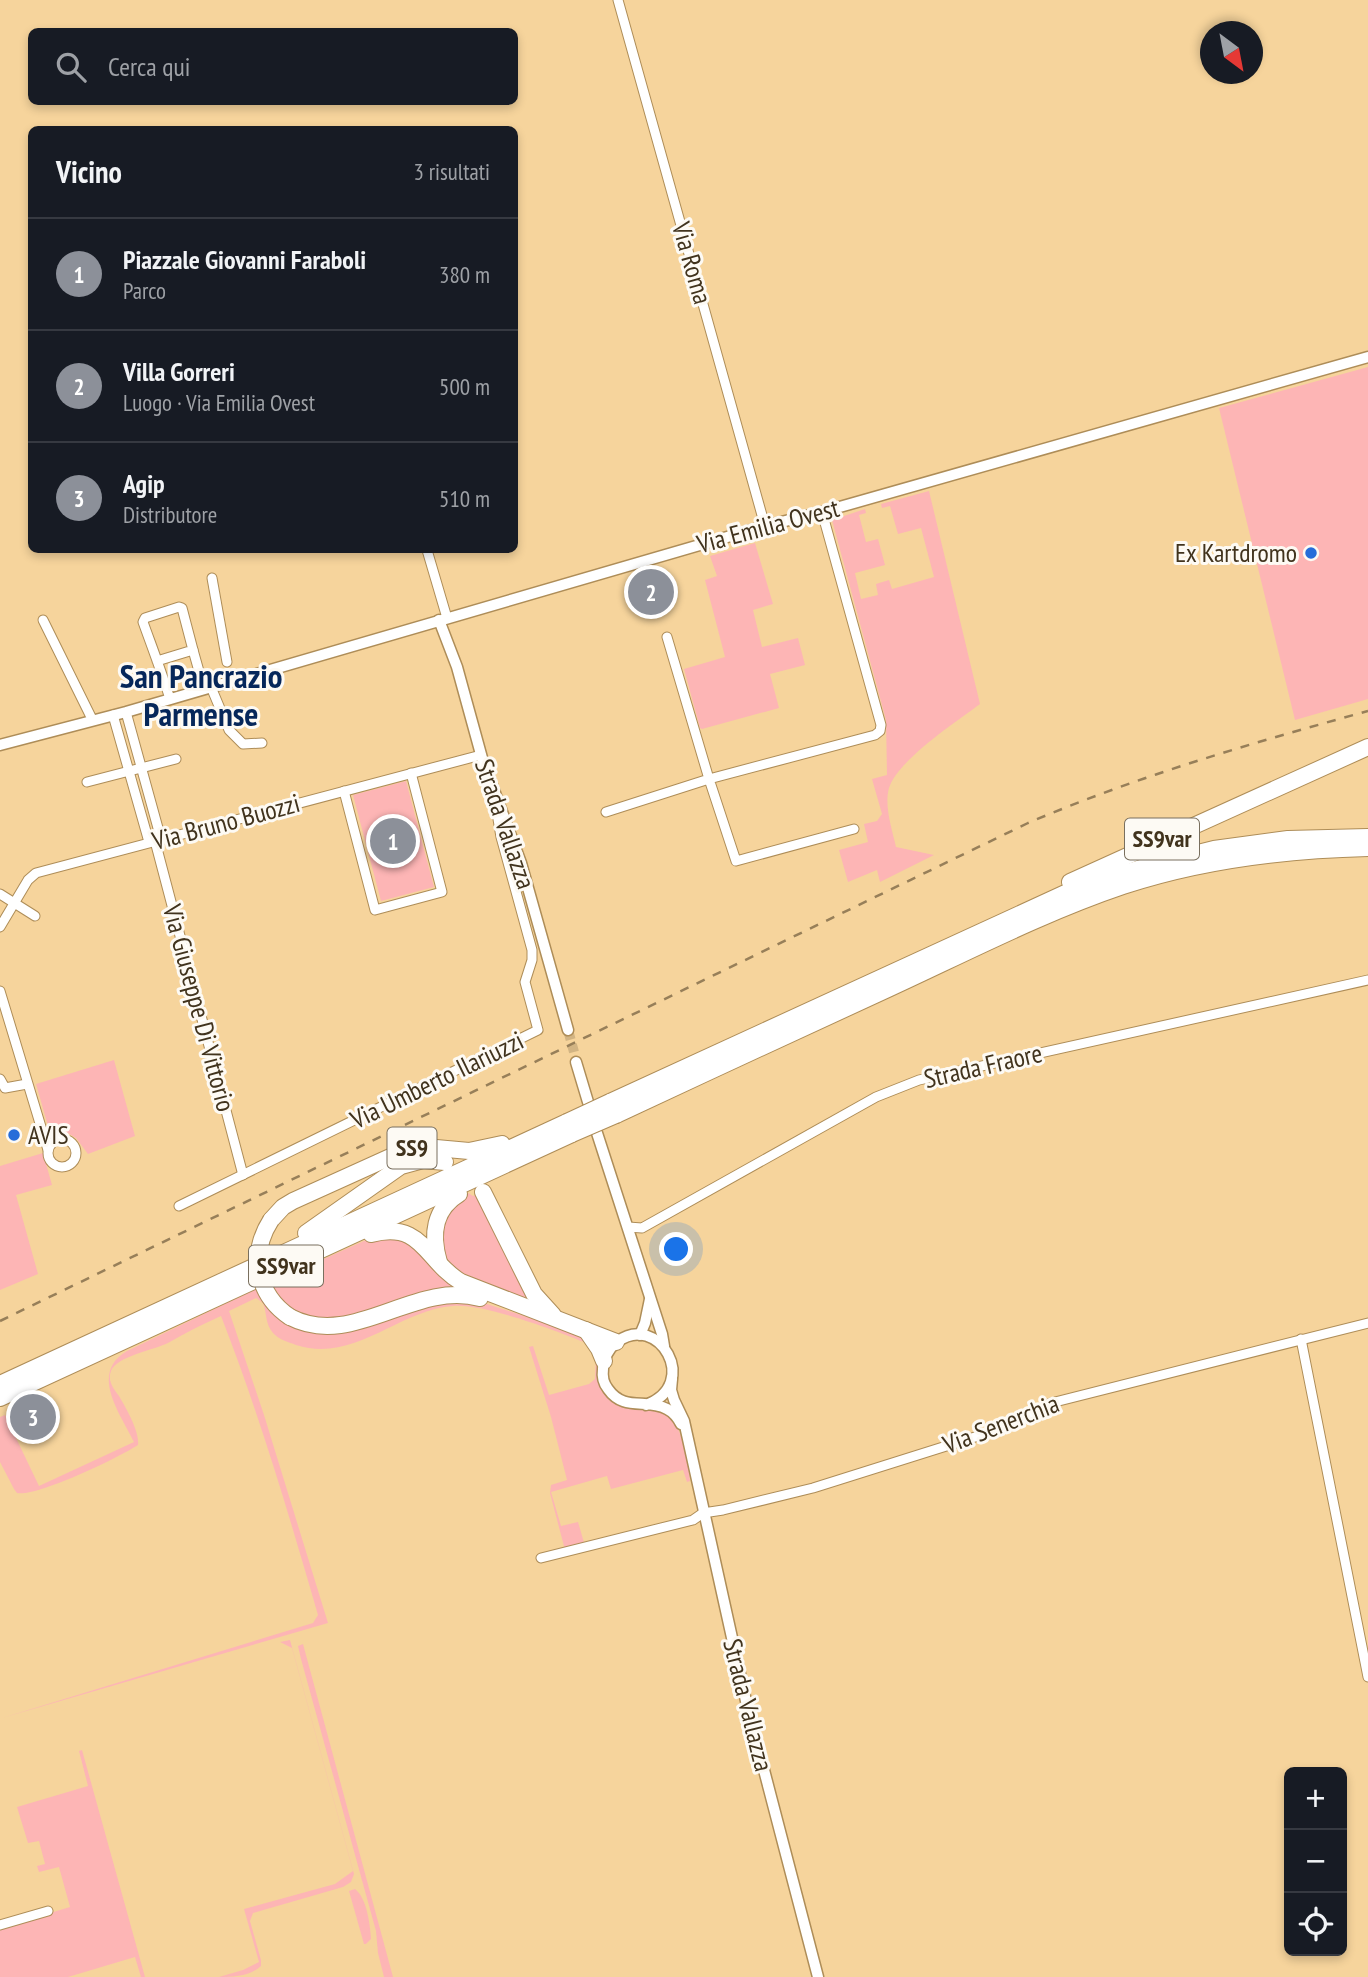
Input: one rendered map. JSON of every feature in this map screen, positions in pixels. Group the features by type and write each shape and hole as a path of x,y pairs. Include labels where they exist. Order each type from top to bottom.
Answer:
{"highway":[{"name":"SS9var","path":"961,940 1007,911 1368,747"},
{"path":"612,1109 961,940 1072,890 1154,864 1214,849 1288,839 1368,837"},
{"path":"612,1109 1028,925 1123,886 1203,866 1268,854 1368,848"},
{"name":"SS9var","path":"0,1384 278,1255 612,1109"},
{"name":"SS9var","path":"0,1398 544,1147 570,1128"},
{"name":"SS9","path":"561,1320 528,1314 476,1297 456,1294 427,1298 334,1327 314,1326 290,1317 271,1300 260,1277 259,1248 271,1220 283,1207 402,1151 425,1147 481,1150 570,1128"},
{"name":"SS9","path":"439,1262 435,1228 447,1203 467,1189 526,1161 544,1147"},
{"name":"SS9","path":"278,1255 286,1246 331,1217 395,1169 418,1161 445,1162"},
{"name":"SS9","path":"482,1192 536,1298 552,1315 561,1320"},
{"name":"SS9","path":"242,1287 288,1271 362,1237 380,1231 395,1231 412,1236 450,1275 465,1284 617,1342"},
{"path":"586,1330 604,1361"}],"street":[{"name":"Via Roma","path":"618,0 765,526"},
{"name":"Via Emilia Ovest","path":"0,745 126,712 230,679 765,526 1368,357"},
{"path":"610,811 709,779 875,735 880,731 881,725 822,512"},
{"path":"428,553 435,573 443,619"},
{"path":"212,578 227,663"},
{"path":"170,699 144,622 145,618 179,607 182,608 193,650 208,688 232,735 243,744 262,743"},
{"name":"Strada Vallazza","path":"443,619 481,755 521,863 568,1030"},
{"path":"43,620 92,719"},
{"path":"667,637 736,862 854,829"},
{"path":"158,664 193,650"},
{"path":"126,712 142,768 155,841"},
{"path":"113,715 155,841"},
{"name":"Via Bruno Buozzi","path":"0,927 30,877 36,873 481,755"},
{"path":"87,782 177,759"},
{"path":"344,791 375,910 442,892 411,773"},
{"name":"Via Umberto Ilariuzzi","path":"179,1206 538,1030 525,982 532,960 532,950 501,837 490,779"},
{"name":"Via Giuseppe Di Vittorio","path":"155,841 243,1175"},
{"path":"0,894 35,916"},
{"name":"Strada Fraore","path":"628,1227 642,1228 876,1097 919,1080 1368,980"},
{"path":"0,990 49,1159 56,1166 66,1167 74,1161 76,1152 73,1144 66,1139 57,1140 42,1130"},
{"path":"0,1036 12,1032"},
{"path":"575,1056 588,1102"},
{"path":"0,1079 5,1088 27,1084"},
{"name":"Strada Vallazza","path":"597,1133 664,1346 672,1361 671,1390 684,1421 746,1701 818,1977"},
{"path":"48,1150 57,1140"},
{"path":"640,1335 650,1298"},
{"name":"Via Senerchia","path":"541,1558 693,1520 703,1513 813,1488 994,1431 1051,1403 1368,1323"},
{"path":"664,1346 640,1335 617,1342 608,1351 603,1377 610,1392 622,1402 666,1408 677,1418 685,1431"},
{"path":"1301,1339 1368,1677"},
{"path":"646,1405 663,1395 672,1379"},
{"path":"0,1925 48,1911"}],"shaded area":[{"name":"Ex Kartdromo","path":"1368,367 1368,699 1295,720 1219,408"},
{"path":"929,491 980,704 915,754 889,788 888,810 896,847 934,855 880,882 877,870 848,882 839,850 868,842 864,824 877,821 882,814 872,779 887,775 886,720 832,520 865,509 866,513 859,515 866,542 878,539 885,565 855,573 861,599 878,595 876,584 889,580 892,589 934,577 921,528 898,534 890,506 882,508 881,504"},
{"path":"755,543 773,604 753,610 762,647 798,638 805,665 770,674 779,708 702,729 684,669 725,657 705,580 717,576 710,556"},
{"path":"406,781 434,887 381,901 353,795"},
{"path":"114,1060 135,1136 88,1154 76,1138 48,1126 36,1084"},
{"path":"43,1153 52,1185 16,1195 38,1274 0,1290 0,1166"},
{"path":"468,1193 473,1196 479,1193 530,1302 466,1278 447,1262 439,1230 459,1197"},
{"path":"375,1236 409,1239 457,1288 336,1322 293,1313 268,1284"},
{"path":"258,1288 279,1316 287,1322 313,1330 339,1330 422,1304 456,1298 487,1304 580,1334 596,1348 601,1380 610,1397 625,1406 655,1409 671,1418 682,1438 690,1481 687,1482 683,1470 611,1489 607,1476 551,1492 561,1526 578,1522 585,1546 565,1550 550,1493 551,1485 567,1480 529,1347 533,1346 549,1395 589,1384 595,1379 596,1357 586,1343 501,1313 453,1306 413,1316 357,1342 317,1349 296,1345 275,1335 270,1330 263,1303 256,1298 229,1311 328,1623 2,1718 313,1623 318,1615 261,1427 221,1316 168,1343 120,1361 111,1371 110,1381 132,1420 138,1445 78,1475 27,1493 17,1493 0,1462 0,1417 5,1415 39,1486 134,1442 111,1394 109,1382 110,1370 116,1360 127,1351"},
{"path":"290,1640 354,1874 351,1882 343,1887 253,1913 250,1921 261,1966 247,1974 219,1977 259,1962 244,1909 335,1884 353,1871 292,1648 280,1642"},
{"path":"303,1644 393,1977 384,1977 376,1931 301,1659 298,1646"},
{"path":"82,1750 145,1977 141,1977 135,1957 68,1977 0,1977 0,1928 70,1907 59,1867 39,1872 37,1866 45,1864 39,1841 28,1843 17,1807 88,1786 79,1751"},
{"path":"355,1889 365,1905 369,1919 371,1939 366,1944 349,1891"}],"tunnel":[{"path":"568,1030 574,1052"}],"railway":[{"path":"0,1321 1028,823 1153,775 1368,711"}],"place":[{"name":"Ex Kartdromo","path":"1311,553"},
{"name":"Villa Gorreri","path":"651,592"},
{"name":"Piazzale Giovanni Faraboli","path":"393,841"},
{"name":"AVIS","path":"14,1135"},
{"name":"Agip","path":"33,1417"}],"district":[{"name":"San Pancrazio Parmense","path":"201,695"}]}
